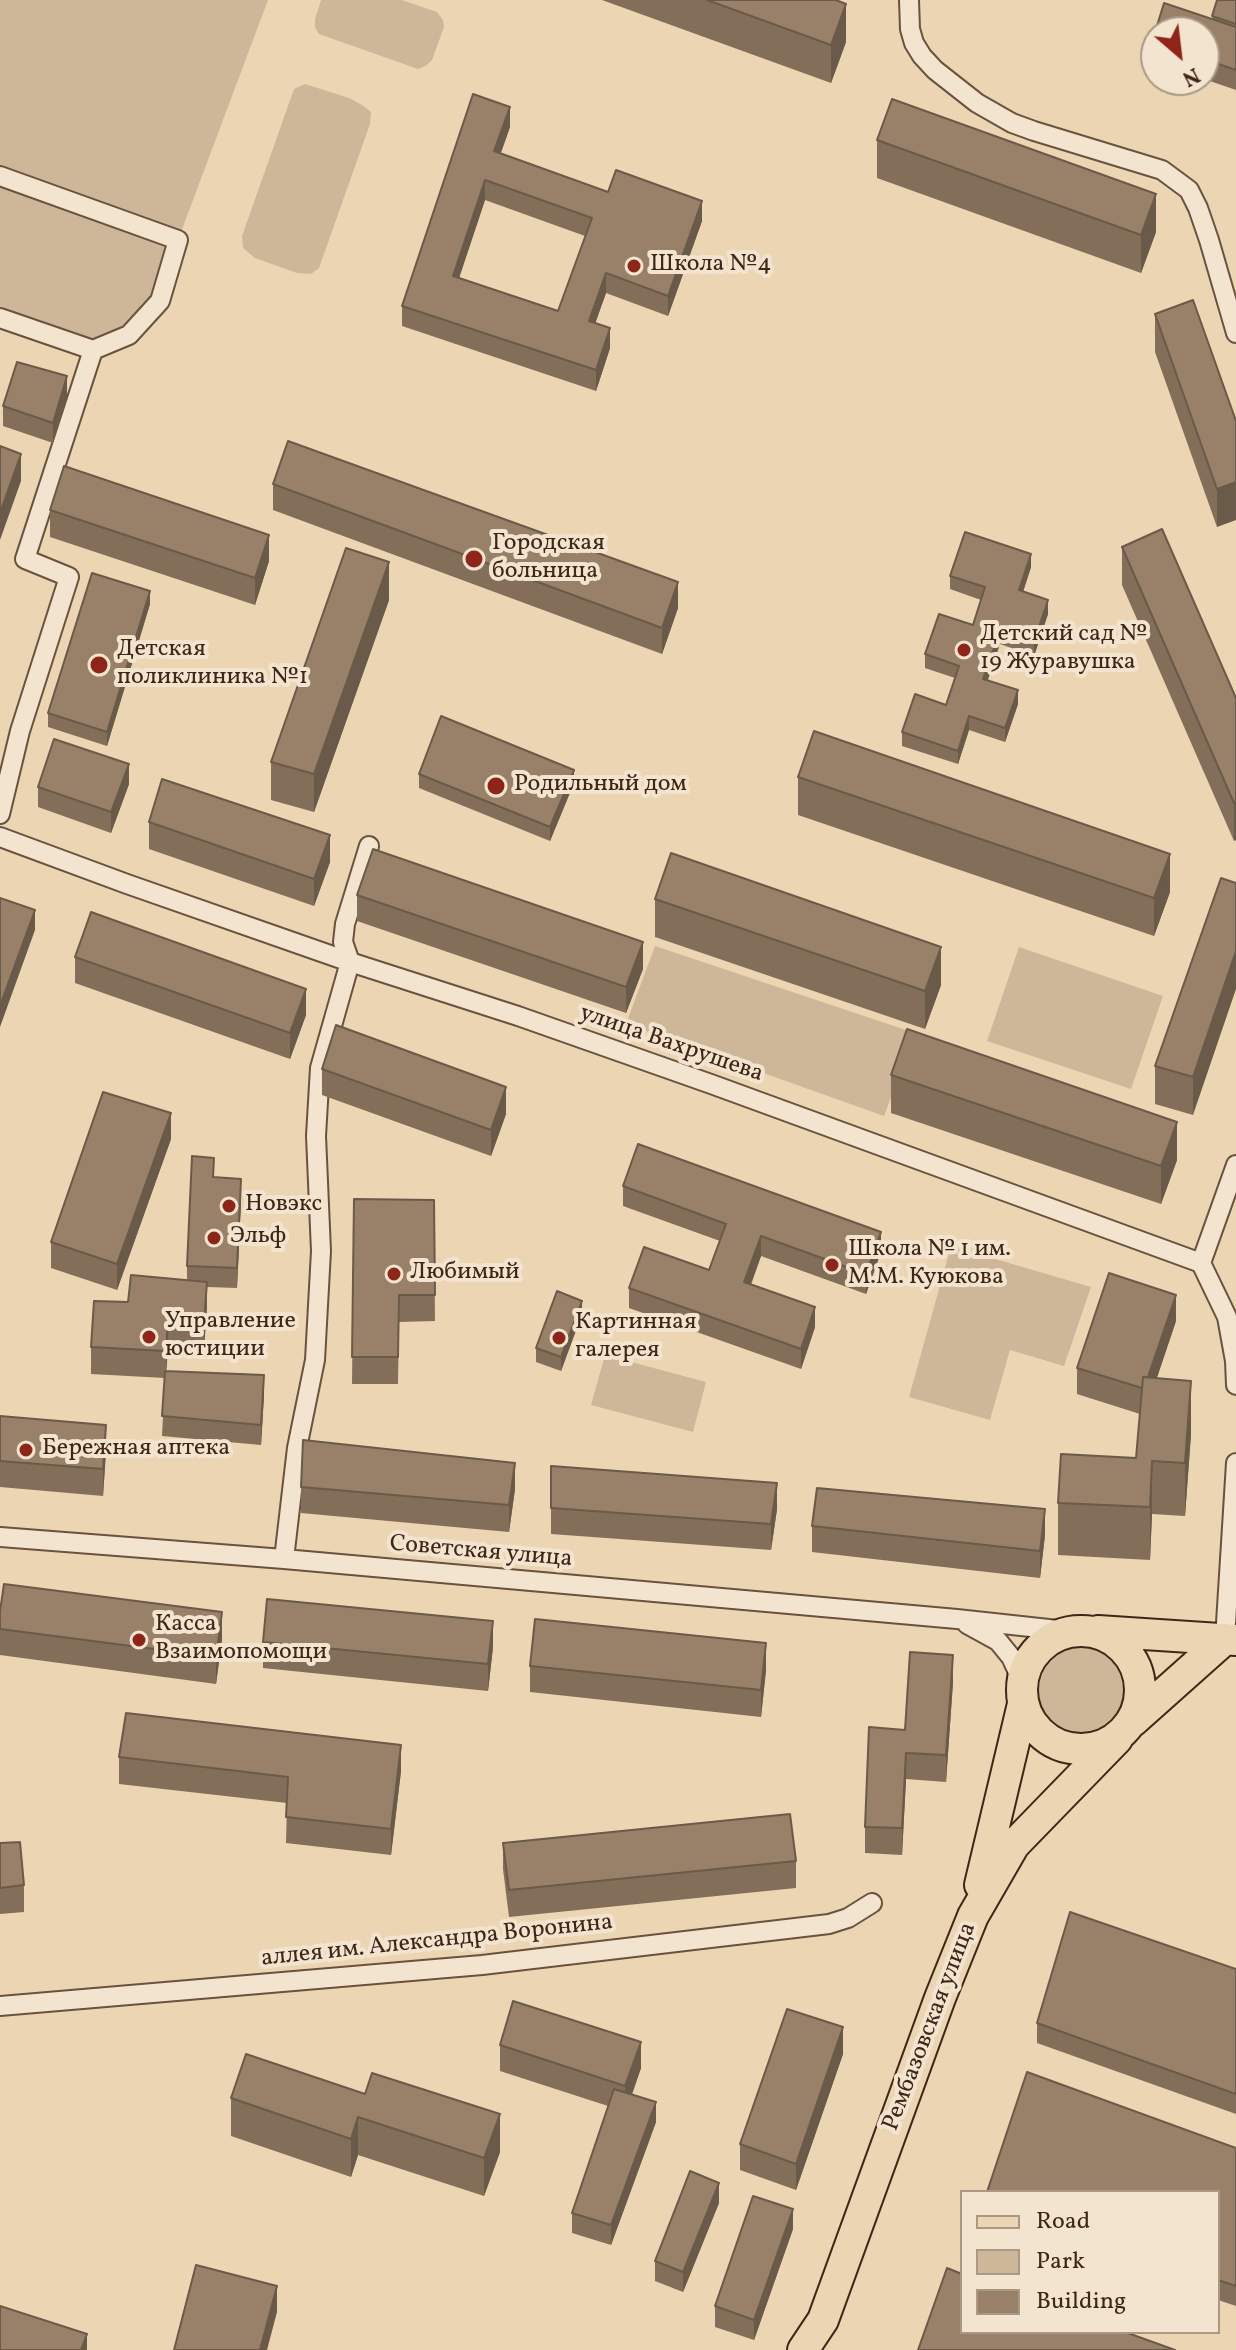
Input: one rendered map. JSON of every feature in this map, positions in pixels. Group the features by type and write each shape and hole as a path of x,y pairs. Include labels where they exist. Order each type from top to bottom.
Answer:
{"main road":[{"path":"973,1916 1030,1659 1046,1642 1079,1631 1231,1639"},
{"path":"1022,1692 1033,1726 1050,1741 1072,1749 1096,1748 1125,1730 1141,1699 1140,1676 1130,1654 1113,1638 1079,1631"},
{"name":"Рембазовская улица","path":"803,2350 823,2320 973,1916 1014,1845 1125,1730 1231,1639"}],"street":[{"path":"909,0 910,29 922,56 977,103 1012,123 1034,131 1162,170 1189,190 1209,240 1236,333"},
{"path":"0,176 178,240 160,301 129,335 93,350 0,318"},
{"path":"0,814 20,731 69,577 25,559 93,350"},
{"name":"улица Вахрушева","path":"0,837 350,962 682,1073 1201,1263"},
{"path":"284,1559 297,1448 315,1360 321,1251 316,1136 320,1068 350,962 343,942 345,924 369,846"},
{"path":"1236,1165 1201,1263 1227,1317 1236,1385"},
{"path":"1231,1639 1236,1463"},
{"name":"Советская улица","path":"0,1537 284,1559 1079,1631"},
{"path":"957,1619 998,1641 1011,1657 1022,1692"},
{"name":"аллея им. Александра Воронина","path":"0,2006 498,1963 829,1924 848,1918 872,1903"}],"green space":[{"path":"0,0 268,0 178,240 160,301 129,335 93,350 0,318"},
{"path":"321,0 402,0 437,12 444,27 432,60 418,69 319,34 315,19"},
{"path":"305,84 349,98 371,112 370,124 319,268 311,274 297,273 255,258 243,248 242,236 294,89"},
{"path":"655,946 915,1033 884,1116 626,1024"},
{"path":"1019,947 1163,996 1131,1089 987,1041"},
{"path":"951,1246 1091,1287 1064,1366 1010,1350 990,1420 909,1397"},
{"path":"605,1355 706,1382 693,1432 591,1405"},
{"path":"1084,1646 1101,1650 1116,1659 1125,1674 1129,1691 1125,1708 1116,1723 1101,1732 1084,1736 1067,1732 1052,1723 1043,1708 1039,1691 1043,1674 1052,1659 1067,1650"}],"building":[{"path":"707,0 836,0 846,4 831,45"},
{"path":"1217,0 1236,0 1236,24 1220,16 1212,16"},
{"path":"1164,3 1203,16 1160,16"},
{"path":"1220,22 1236,27 1236,70 1220,64"},
{"name":"Школа №4","path":"473,94 510,107 494,151 608,192 616,170 702,201 668,296 606,273 589,321 610,328 596,370 402,306","holes":["485,180 592,218 558,311 453,276"]},
{"path":"892,99 1156,194 1141,235 877,140"},
{"path":"1193,300 1236,421 1236,482 1217,489 1155,314"},
{"path":"17,362 67,376 53,423 3,406"},
{"path":"288,441 678,582 662,628 273,484"},
{"path":"0,446 21,454 0,513"},
{"path":"64,466 269,535 255,578 50,510"},
{"path":"1162,529 1236,698 1234,803 1122,547"},
{"name":"Детский сад № 19 Журавушка","path":"965,532 1031,554 1019,590 1048,600 1034,642 1000,631 983,679 1018,690 1005,728 969,716 958,751 902,732 915,694 946,705 959,666 925,654 939,614 973,625 985,587 950,576"},
{"path":"346,548 389,562 314,774 271,762"},
{"name":"Детская поликлиника №1","path":"92,573 150,591 107,732 48,713"},
{"name":"Родильный дом","path":"441,716 574,770 550,827 419,774"},
{"path":"814,731 1170,854 1154,898 798,777"},
{"path":"54,739 129,764 111,812 38,787"},
{"path":"162,779 330,835 314,879 149,822"},
{"path":"373,849 643,942 626,987 357,895"},
{"path":"671,853 941,947 925,991 655,899"},
{"path":"1221,878 1236,883 1236,951 1193,1077 1155,1066"},
{"path":"0,898 35,910 0,1006"},
{"path":"91,912 306,989 290,1033 75,957"},
{"path":"336,1025 506,1087 491,1130 322,1069"},
{"path":"907,1029 1177,1122 1161,1166 891,1075"},
{"path":"103,1092 171,1113 117,1264 51,1242"},
{"name":"Школа № 1 им. М.М. Куюкова","path":"638,1144 881,1232 866,1274 761,1236 744,1282 815,1307 801,1349 629,1288 644,1247 709,1270 726,1224 623,1186"},
{"name":"Эльф","path":"192,1156 214,1158 213,1177 241,1179 237,1268 187,1266"},
{"name":"Любимый","path":"354,1199 434,1200 435,1295 399,1295 398,1357 352,1357"},
{"path":"1109,1273 1176,1295 1148,1377 1143,1377 1142,1388 1077,1368"},
{"path":"131,1275 207,1282 204,1323 168,1319 166,1351 91,1347 94,1301 128,1302"},
{"name":"Картинная галерея","path":"557,1291 582,1301 561,1357 536,1348"},
{"path":"165,1371 264,1375 261,1425 162,1416"},
{"path":"1143,1377 1191,1381 1185,1463 1152,1461 1150,1507 1058,1503 1061,1454 1136,1458"},
{"path":"0,1416 106,1425 103,1469 0,1461"},
{"path":"303,1440 515,1463 509,1505 301,1487"},
{"path":"551,1466 777,1483 771,1524 551,1508"},
{"path":"817,1488 1045,1509 1040,1551 812,1526"},
{"path":"4,1584 222,1612 216,1657 0,1629"},
{"path":"267,1599 493,1621 488,1664 263,1642"},
{"path":"535,1619 766,1643 761,1690 530,1666"},
{"path":"910,1652 953,1655 946,1755 906,1753 902,1828 865,1827 869,1727 905,1730"},
{"path":"126,1713 401,1745 391,1829 286,1817 288,1777 119,1757"},
{"path":"790,1814 796,1861 509,1890 503,1843"},
{"path":"20,1842 24,1885 0,1888 0,1843"},
{"path":"1070,1912 1236,1969 1236,2094 1037,2023"},
{"path":"513,2001 641,2042 625,2086 500,2045"},
{"path":"787,2009 843,2027 796,2164 740,2144"},
{"path":"246,2054 365,2094 372,2073 500,2114 484,2158 358,2117 351,2139 231,2098"},
{"path":"1027,2072 1236,2148 1236,2286 1220,2281 1220,2190 988,2190"},
{"path":"614,2089 656,2102 611,2225 572,2213"},
{"path":"690,2171 719,2183 683,2272 655,2261"},
{"path":"753,2196 793,2209 754,2320 715,2306"},
{"path":"196,2265 277,2286 260,2350 174,2350"},
{"path":"947,2268 960,2273 960,2334 1131,2334 1175,2350 918,2350"},
{"path":"0,2306 87,2334 81,2350 0,2350"}],"place":[{"name":"Школа №4","path":"634,266"},
{"name":"Городская больница","path":"474,559"},
{"name":"Детский сад № 19 Журавушка","path":"964,650"},
{"name":"Детская поликлиника №1","path":"99,665"},
{"name":"Родильный дом","path":"496,786"},
{"name":"Новэкс","path":"229,1206"},
{"name":"Эльф","path":"214,1238"},
{"name":"Школа № 1 им. М.М. Куюкова","path":"832,1265"},
{"name":"Любимый","path":"394,1274"},
{"name":"Управление юстиции","path":"149,1337"},
{"name":"Картинная галерея","path":"559,1338"},
{"name":"Бережная аптека","path":"26,1450"},
{"name":"Касса Взаимопомощи","path":"139,1640"}]}
